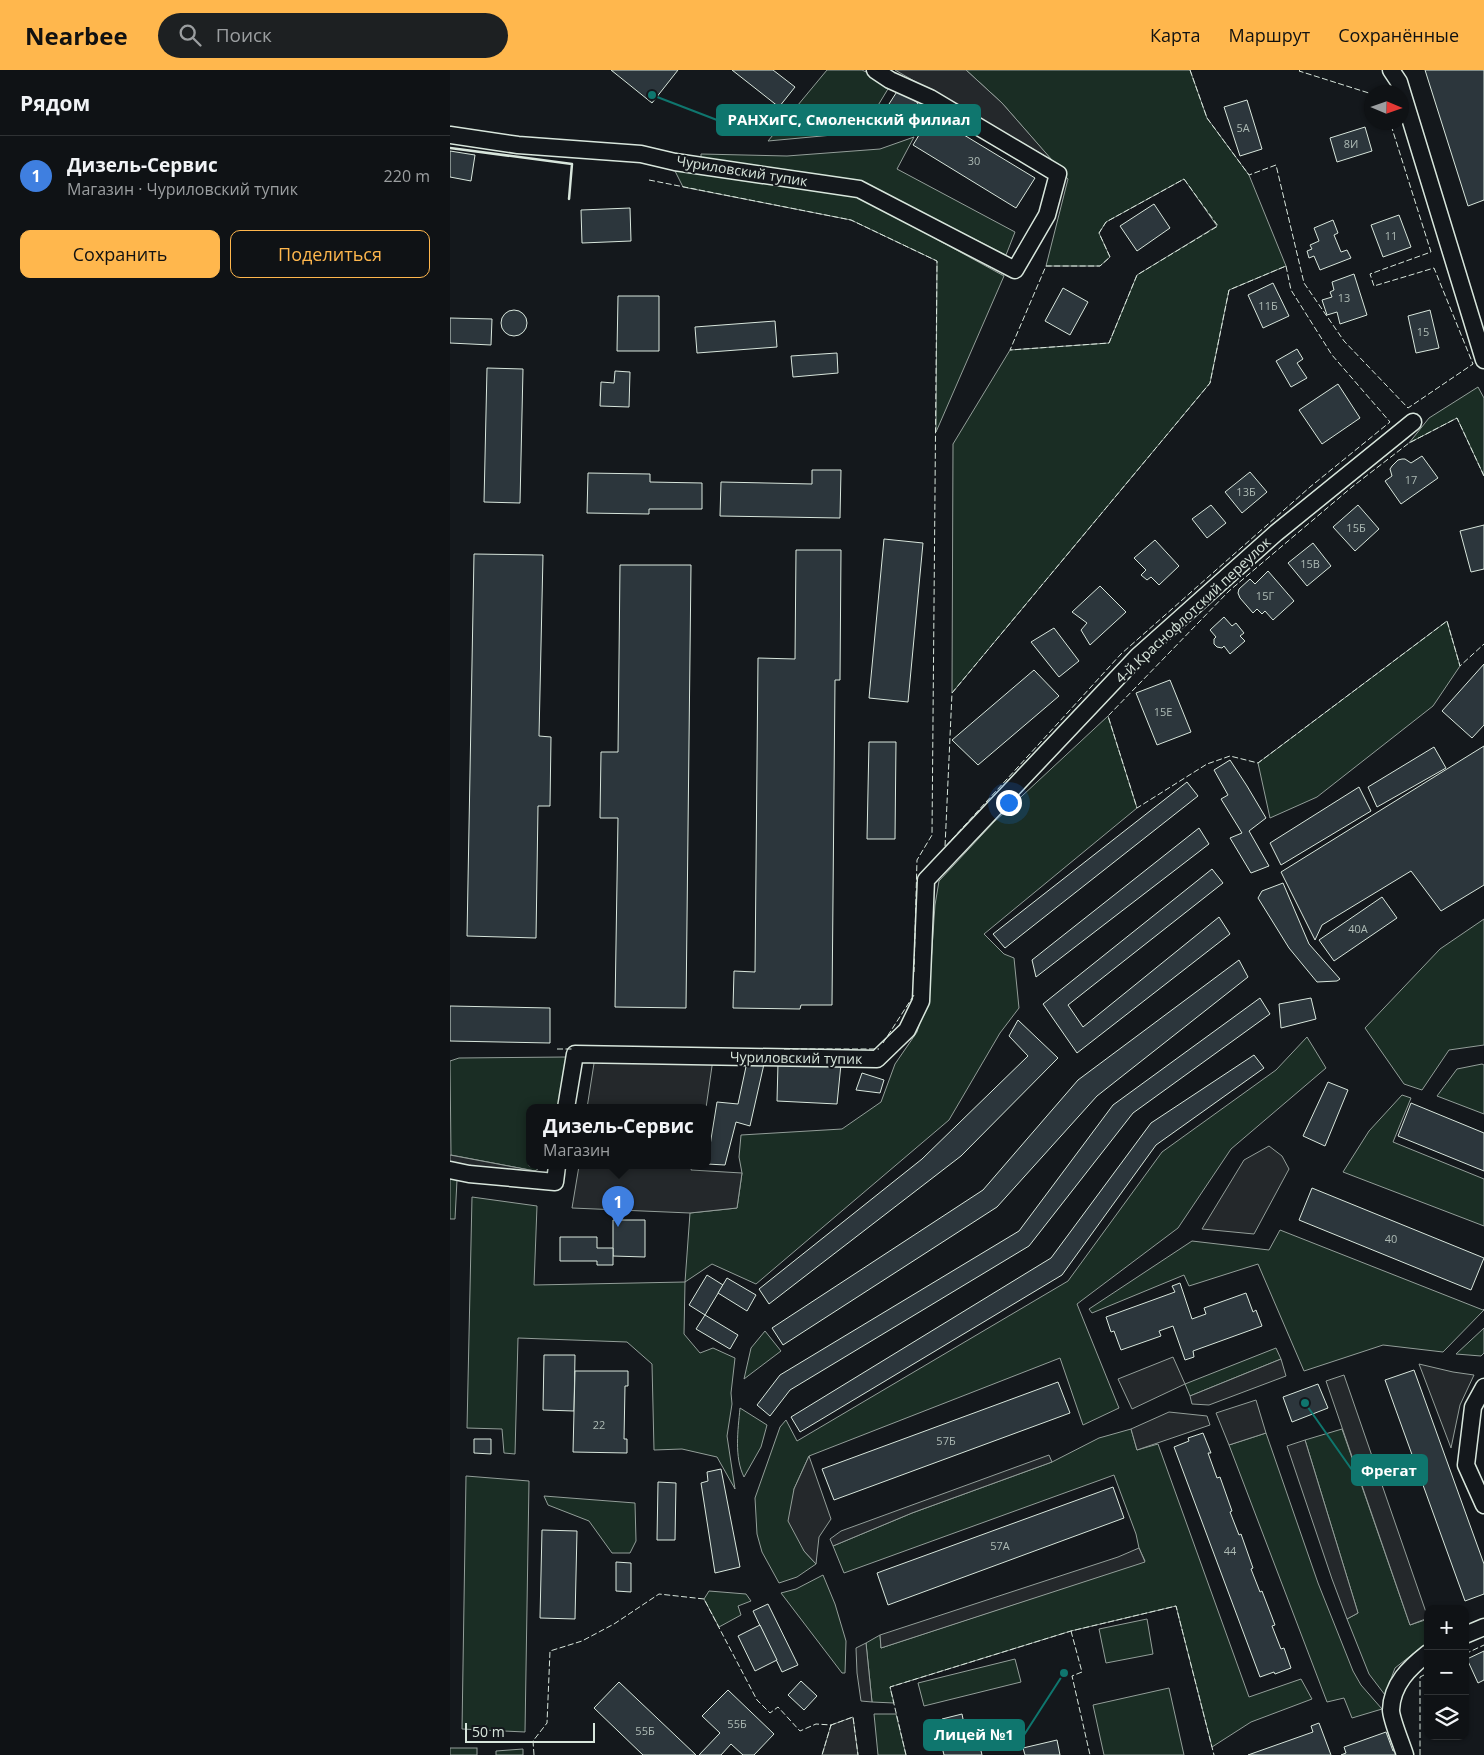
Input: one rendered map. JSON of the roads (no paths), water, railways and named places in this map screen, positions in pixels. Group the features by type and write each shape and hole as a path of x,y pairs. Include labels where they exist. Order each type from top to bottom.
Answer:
{"street":[{"name":"Чуриловский тупик","path":"450,135 518,145 641,154 675,162 859,189 1016,270 1047,215 1058,174 930,98 890,80 875,70"},
{"path":"1391,70 1399,82 1484,360"},
{"name":"4-й Краснофлотский переулок","path":"926,880 1138,656 1276,533 1413,422"},
{"name":"Чуриловский тупик","path":"567,1104 575,1054 877,1059 907,1030 921,1001 926,880"},
{"path":"450,1170 469,1174 554,1182 556,1169"},
{"path":"1484,1387 1473,1407 1466,1465 1484,1505"},
{"path":"1469,1633 1484,1627"},
{"path":"1405,1755 1391,1711 1397,1685 1409,1668 1424,1656"}],"place":[{"name":"РАНХиГС, Смоленский филиал","path":"652,95"},
{"name":"Дизель-Сервис","path":"618,1227"},
{"name":"Фрегат","path":"1305,1403"},
{"name":"Лицей №1","path":"1064,1673"}]}
